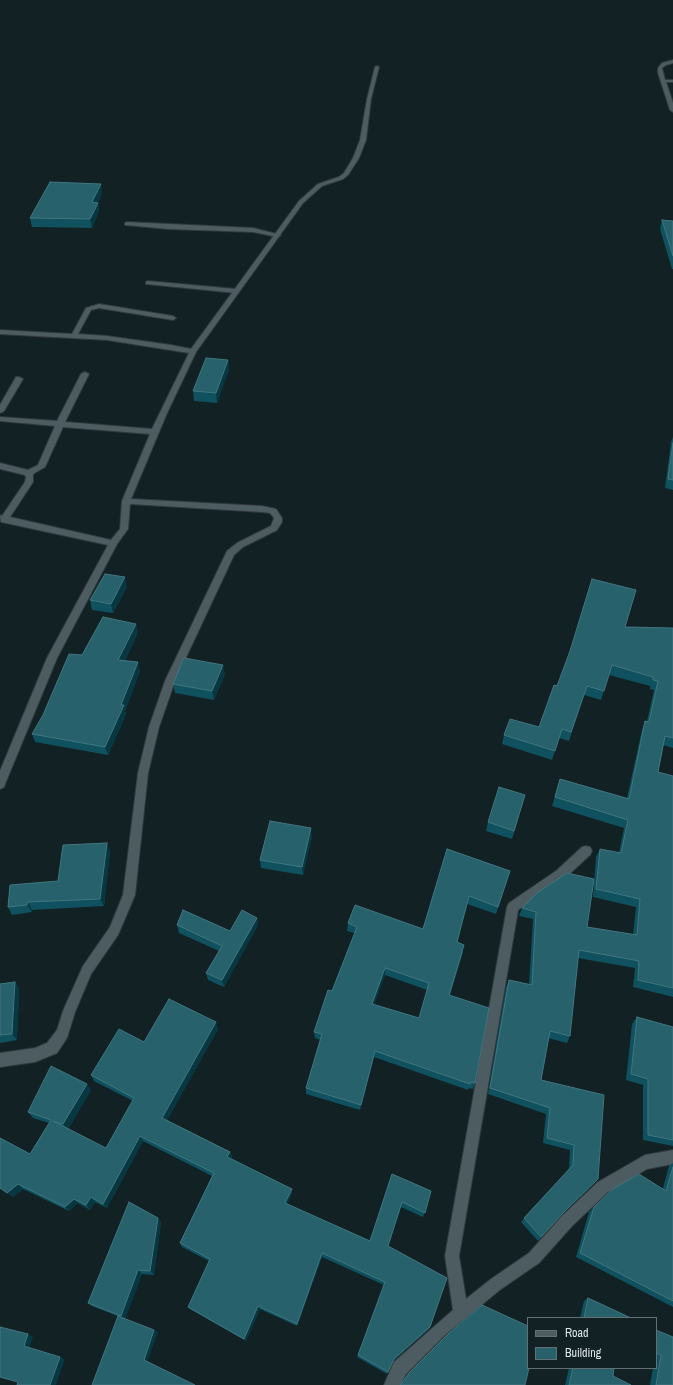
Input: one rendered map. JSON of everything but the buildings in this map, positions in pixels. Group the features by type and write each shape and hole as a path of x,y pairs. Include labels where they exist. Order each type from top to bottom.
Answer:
{"street":[{"path":"673,61 664,64 660,68 662,81 673,110"},
{"path":"0,784 52,658 113,543 124,529 126,501 155,432 193,352 301,202 320,185 341,178 346,174 356,158 363,140 369,99 377,67"},
{"path":"662,81 673,81"},
{"path":"127,224 253,230 278,235"},
{"path":"148,283 236,291"},
{"path":"74,336 88,309 93,307 99,306 173,318"},
{"path":"0,332 74,336 171,347 193,352"},
{"path":"0,466 29,473 41,467 60,424 86,374"},
{"path":"0,411 19,379"},
{"path":"0,418 155,432"},
{"path":"29,473 29,482 2,519 113,543"},
{"path":"0,1060 36,1055 52,1048 62,1033 69,1011 87,970 114,930 129,895 143,773 154,727 170,682 230,553 240,544 274,528 278,522 278,518 273,511 262,509 126,501"},
{"path":"461,1314 452,1256 513,907 560,875 586,851"},
{"path":"392,1385 400,1368 441,1329 496,1284 534,1258 567,1221 604,1187 645,1162 673,1157"}]}
